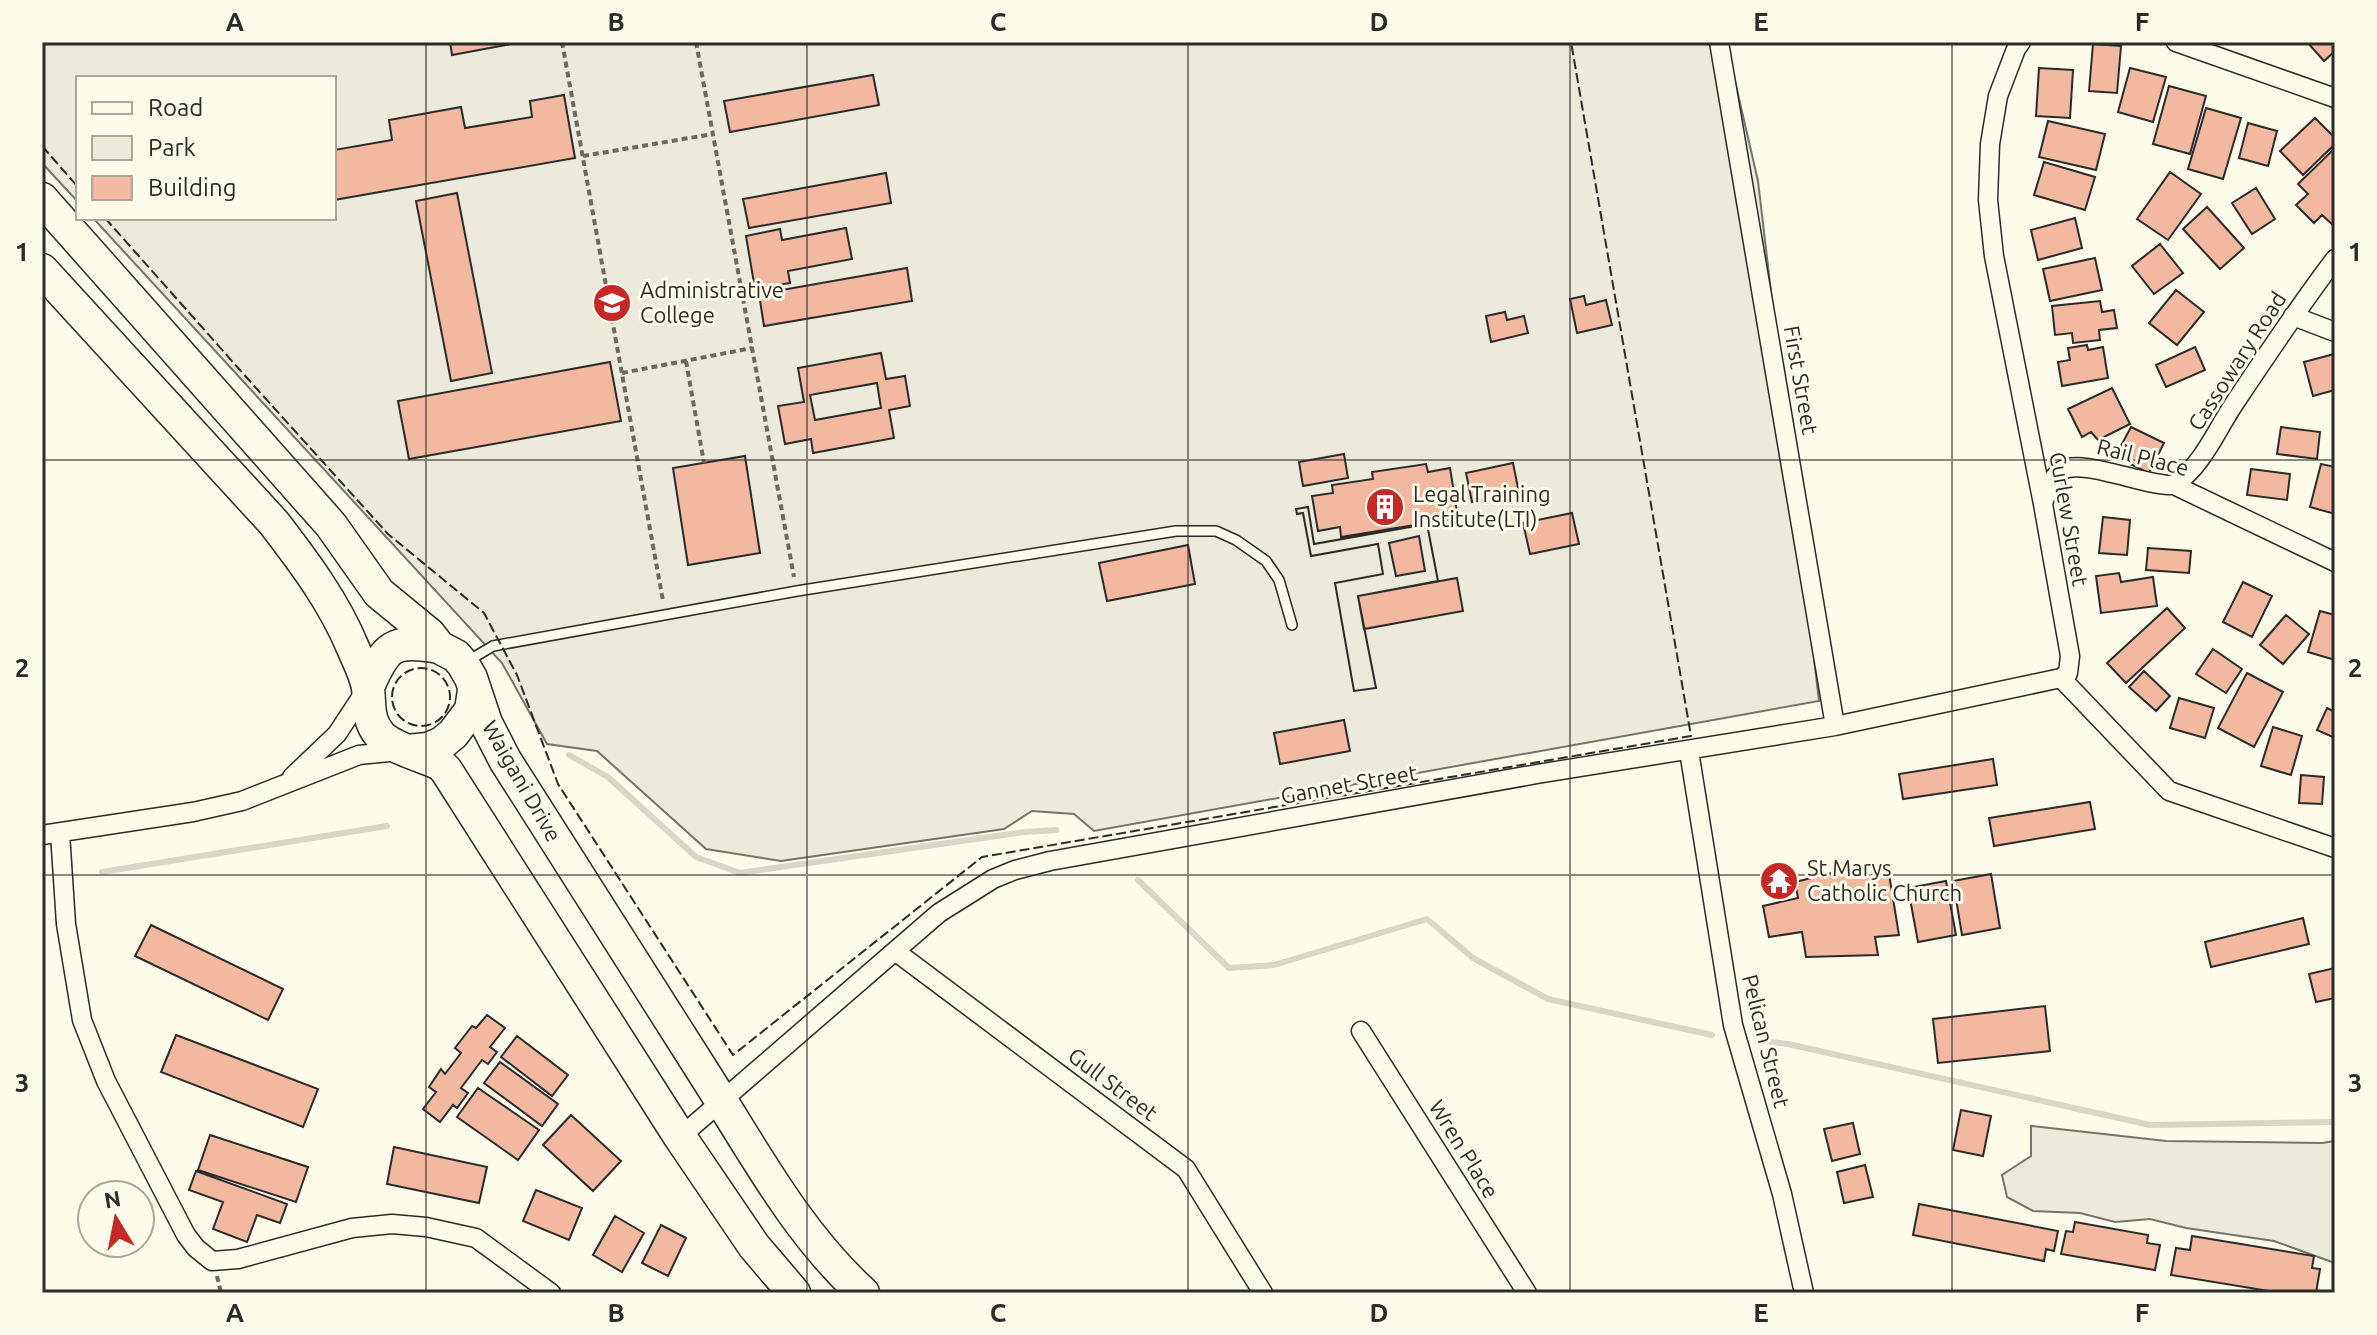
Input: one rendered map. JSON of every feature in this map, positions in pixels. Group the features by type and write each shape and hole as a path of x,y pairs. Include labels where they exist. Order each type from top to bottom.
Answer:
{"highway":[{"name":"Waigani Drive","path":"42,199 331,525 379,593 429,634 458,667 505,760 722,1103 796,1217 863,1293"},
{"path":"42,270 274,523 306,566 336,612 353,647 368,687 369,711 374,727 382,738 433,760 446,770 680,1137 754,1246 794,1293"},
{"path":"368,687 383,657 407,642 458,667 471,710 442,743 428,749 407,751"}],"street":[{"name":"First Street","path":"1719,42 1835,726"},
{"name":"Curlew Street","path":"2021,42 1998,96 1990,144 1988,200 1994,256 2070,656 2068,673 2061,678"},
{"path":"2176,42 2335,98"},
{"name":"Cassowary Road","path":"2174,485 2207,451 2293,316 2335,259"},
{"path":"2293,316 2335,332"},
{"name":"Rail Place","path":"2043,504 2051,482 2070,466 2174,485 2335,562"},
{"name":"Gannet Street","path":"680,1137 939,913 982,884 1029,866 1103,850 1537,774 1835,726 2061,678"},
{"path":"2061,678 2169,791 2335,848"},
{"path":"281,787 337,734 368,687"},
{"path":"407,751 359,755 242,801 51,834 82,1020 106,1081 186,1235 212,1261 238,1259 352,1228 392,1224 426,1227 476,1238 551,1293"},
{"name":"Pelican Street","path":"1689,751 1733,1025 1782,1194 1804,1293"},
{"name":"Gull Street","path":"895,951 1186,1169 1263,1293"},
{"name":"Wren Place","path":"1361,1031 1527,1293"}],"lane":[{"path":"458,667 493,646 797,591 1176,531 1216,531 1236,540 1266,561 1279,580 1292,625"}],"path":[{"path":"562,42 665,615"},
{"path":"696,42 797,591"},
{"path":"583,156 713,134"},
{"path":"622,373 752,348"},
{"path":"686,361 704,463"}],"green space":[{"path":"42,42 1726,42 1758,181 1819,701 1094,831 1074,814 1032,811 1004,829 781,861 706,849 597,751 547,744 502,663 95,220 336,220 336,76 76,76 76,200 42,163"},
{"path":"2031,1126 2166,1141 2335,1141 2335,1263 2274,1241 2186,1228 2150,1219 2115,1222 2080,1213 2033,1211 2007,1197 2002,1175 2031,1156"}],"building":[{"path":"450,42 511,42 511,44 452,55"},
{"path":"2307,42 2335,42 2335,51 2324,61"},
{"path":"2093,44 2121,46 2117,93 2089,91"},
{"path":"2039,68 2073,70 2070,118 2036,116"},
{"path":"2130,68 2166,77 2153,122 2118,112"},
{"path":"873,75 879,105 730,132 724,101"},
{"path":"2169,86 2206,96 2190,154 2153,144"},
{"path":"564,95 575,158 336,200 336,150 392,140 389,120 461,107 465,128 532,117 530,101"},
{"path":"2206,108 2241,118 2223,179 2188,169"},
{"path":"2315,118 2335,138 2335,144 2303,175 2280,151"},
{"path":"2048,121 2105,134 2096,170 2039,157"},
{"path":"2248,123 2277,131 2268,166 2239,158"},
{"path":"2335,148 2335,227 2322,215 2314,223 2296,205 2308,194 2298,184"},
{"path":"2044,162 2095,177 2085,210 2034,195"},
{"path":"2170,172 2201,194 2168,240 2137,219"},
{"path":"886,173 891,203 749,228 743,199"},
{"path":"2256,188 2275,219 2252,234 2232,203"},
{"path":"457,193 492,373 451,381 416,201"},
{"path":"2207,207 2244,248 2220,269 2183,229"},
{"path":"2075,218 2082,248 2038,260 2031,230"},
{"path":"846,228 852,259 788,271 790,283 755,289 746,236 780,229 782,240"},
{"path":"2160,244 2183,273 2154,294 2132,266"},
{"path":"2095,258 2102,290 2050,301 2043,269"},
{"path":"907,268 912,301 764,326 759,294"},
{"path":"2176,290 2204,312 2177,345 2149,323"},
{"path":"1584,296 1586,305 1606,300 1612,325 1577,333 1570,299"},
{"path":"2100,301 2102,312 2114,310 2117,328 2099,330 2100,340 2073,343 2072,333 2055,335 2052,306"},
{"path":"1505,312 1507,320 1524,316 1528,333 1491,342 1486,316"},
{"path":"2087,345 2088,350 2103,347 2108,378 2062,386 2058,362 2070,360 2068,348"},
{"path":"2195,347 2205,370 2166,387 2156,365"},
{"path":"881,353 886,379 905,376 910,406 889,410 894,438 813,453 811,439 785,444 778,406 804,402 798,368","holes":["877,383 881,408 815,420 810,395"]},
{"path":"2334,354 2335,390 2313,396 2304,362"},
{"path":"610,362 621,421 409,459 398,401"},
{"path":"2112,388 2130,424 2098,440 2091,432 2082,437 2068,409"},
{"path":"2131,427 2164,443 2149,473 2115,457"},
{"path":"2281,427 2320,432 2317,459 2277,454"},
{"path":"1344,454 1348,478 1303,486 1299,462"},
{"path":"745,456 760,553 688,565 673,468"},
{"path":"1513,463 1519,493 1472,502 1466,473"},
{"name":"Legal Training Institute(LTI)","path":"1426,464 1428,472 1450,468 1458,518 1341,537 1340,527 1318,531 1312,496 1333,493 1332,485 1373,479 1372,472"},
{"path":"2321,464 2335,467 2335,514 2310,507"},
{"path":"2251,469 2290,474 2287,500 2247,495"},
{"path":"1308,507 1314,544 1427,524 1438,581 1358,596 1376,688 1354,691 1335,583 1383,574 1378,544 1311,556 1303,513 1297,514 1296,509","holes":["1419,536 1425,571 1396,576 1389,543"]},
{"path":"1308,507 1314,544 1427,524 1438,581 1358,596 1376,688 1354,691 1335,583 1383,574 1378,544 1311,556 1303,513 1297,514 1296,509"},
{"path":"1572,513 1579,544 1530,554 1523,523"},
{"path":"2103,517 2130,520 2127,555 2099,553"},
{"path":"1188,545 1195,584 1107,601 1099,563"},
{"path":"2148,548 2191,551 2189,573 2146,570"},
{"path":"2119,573 2121,582 2153,577 2157,606 2101,613 2096,576"},
{"path":"1457,578 1463,611 1364,629 1358,596"},
{"path":"2243,582 2272,596 2252,637 2223,622"},
{"path":"2167,608 2185,628 2126,683 2107,663"},
{"path":"2320,611 2335,615 2335,660 2308,652"},
{"path":"2286,615 2309,634 2283,664 2260,645"},
{"path":"2213,649 2242,669 2226,693 2196,674"},
{"path":"2144,671 2170,696 2156,711 2129,687"},
{"path":"2247,673 2283,692 2254,747 2218,728"},
{"path":"2179,698 2214,708 2205,738 2170,728"},
{"path":"2327,708 2335,712 2335,738 2317,730"},
{"path":"1344,720 1350,751 1280,764 1274,733"},
{"path":"2273,727 2302,736 2291,775 2261,766"},
{"path":"1993,759 1997,785 1903,799 1899,774"},
{"path":"2301,775 2324,777 2322,804 2299,803"},
{"path":"2090,802 2095,829 1994,846 1989,818"},
{"path":"1864,865 1866,878 1889,874 1899,935 1875,937 1878,955 1806,957 1802,932 1769,937 1763,906 1798,898 1795,882"},
{"path":"1991,874 2000,928 1962,935 1953,881"},
{"path":"1946,881 1956,935 1918,942 1908,888"},
{"path":"2303,918 2309,944 2211,967 2205,942"},
{"path":"151,925 283,989 268,1020 135,956"},
{"path":"2335,968 2335,998 2316,1002 2309,974"},
{"path":"2045,1006 2050,1051 1938,1063 1933,1019"},
{"path":"487,1015 505,1028 490,1047 497,1052 488,1064 482,1060 461,1088 468,1093 457,1108 453,1105 440,1122 423,1109 436,1092 429,1087 441,1069 445,1074 461,1053 455,1048 472,1026 476,1028"},
{"path":"176,1035 318,1089 303,1127 161,1072"},
{"path":"517,1036 568,1075 552,1096 501,1057"},
{"path":"500,1062 558,1104 542,1126 484,1083"},
{"path":"478,1088 539,1130 518,1160 457,1117"},
{"path":"1961,1110 1991,1116 1983,1156 1953,1150"},
{"path":"571,1115 621,1161 593,1191 543,1145"},
{"path":"1853,1123 1860,1154 1832,1161 1824,1129"},
{"path":"210,1135 308,1167 296,1202 198,1170"},
{"path":"394,1147 487,1167 479,1203 387,1184"},
{"path":"1865,1165 1873,1197 1844,1203 1837,1172"},
{"path":"196,1171 287,1204 280,1223 257,1215 247,1242 213,1229 223,1202 189,1190"},
{"path":"536,1190 582,1208 569,1240 523,1221"},
{"path":"1919,1204 2058,1231 2054,1251 2046,1249 2044,1261 1913,1235"},
{"path":"615,1216 644,1233 622,1272 593,1255"},
{"path":"2075,1222 2148,1235 2147,1243 2160,1245 2155,1270 2061,1254 2066,1231 2073,1232"},
{"path":"661,1225 686,1238 668,1276 642,1263"},
{"path":"2192,1236 2314,1256 2312,1268 2320,1269 2316,1293 2281,1293 2171,1275 2176,1248 2190,1250"}],"waterway":[{"path":"569,755 608,777 696,857 740,873 1056,830"},
{"path":"102,872 387,826"},
{"path":"1138,880 1229,968 1274,965 1427,919 1473,958 1548,999 1712,1035"},
{"path":"1763,1041 2150,1125 2335,1122"}],"fence":[{"path":"107,220 388,534 484,613 517,675 558,784 733,1055 982,857 1691,736 1571,42"},
{"path":"42,146 76,185"},
{"path":"421,668 432,670 441,677 448,686 450,697 448,708 441,717 432,724 421,726 410,724 401,717 394,708 392,697 394,686 401,677 410,670 421,668"}],"place":[{"name":"Administrative College","path":"612,303"},
{"name":"Legal Training Institute(LTI)","path":"1385,507"},
{"name":"St Marys Catholic Church","path":"1779,881"}]}
